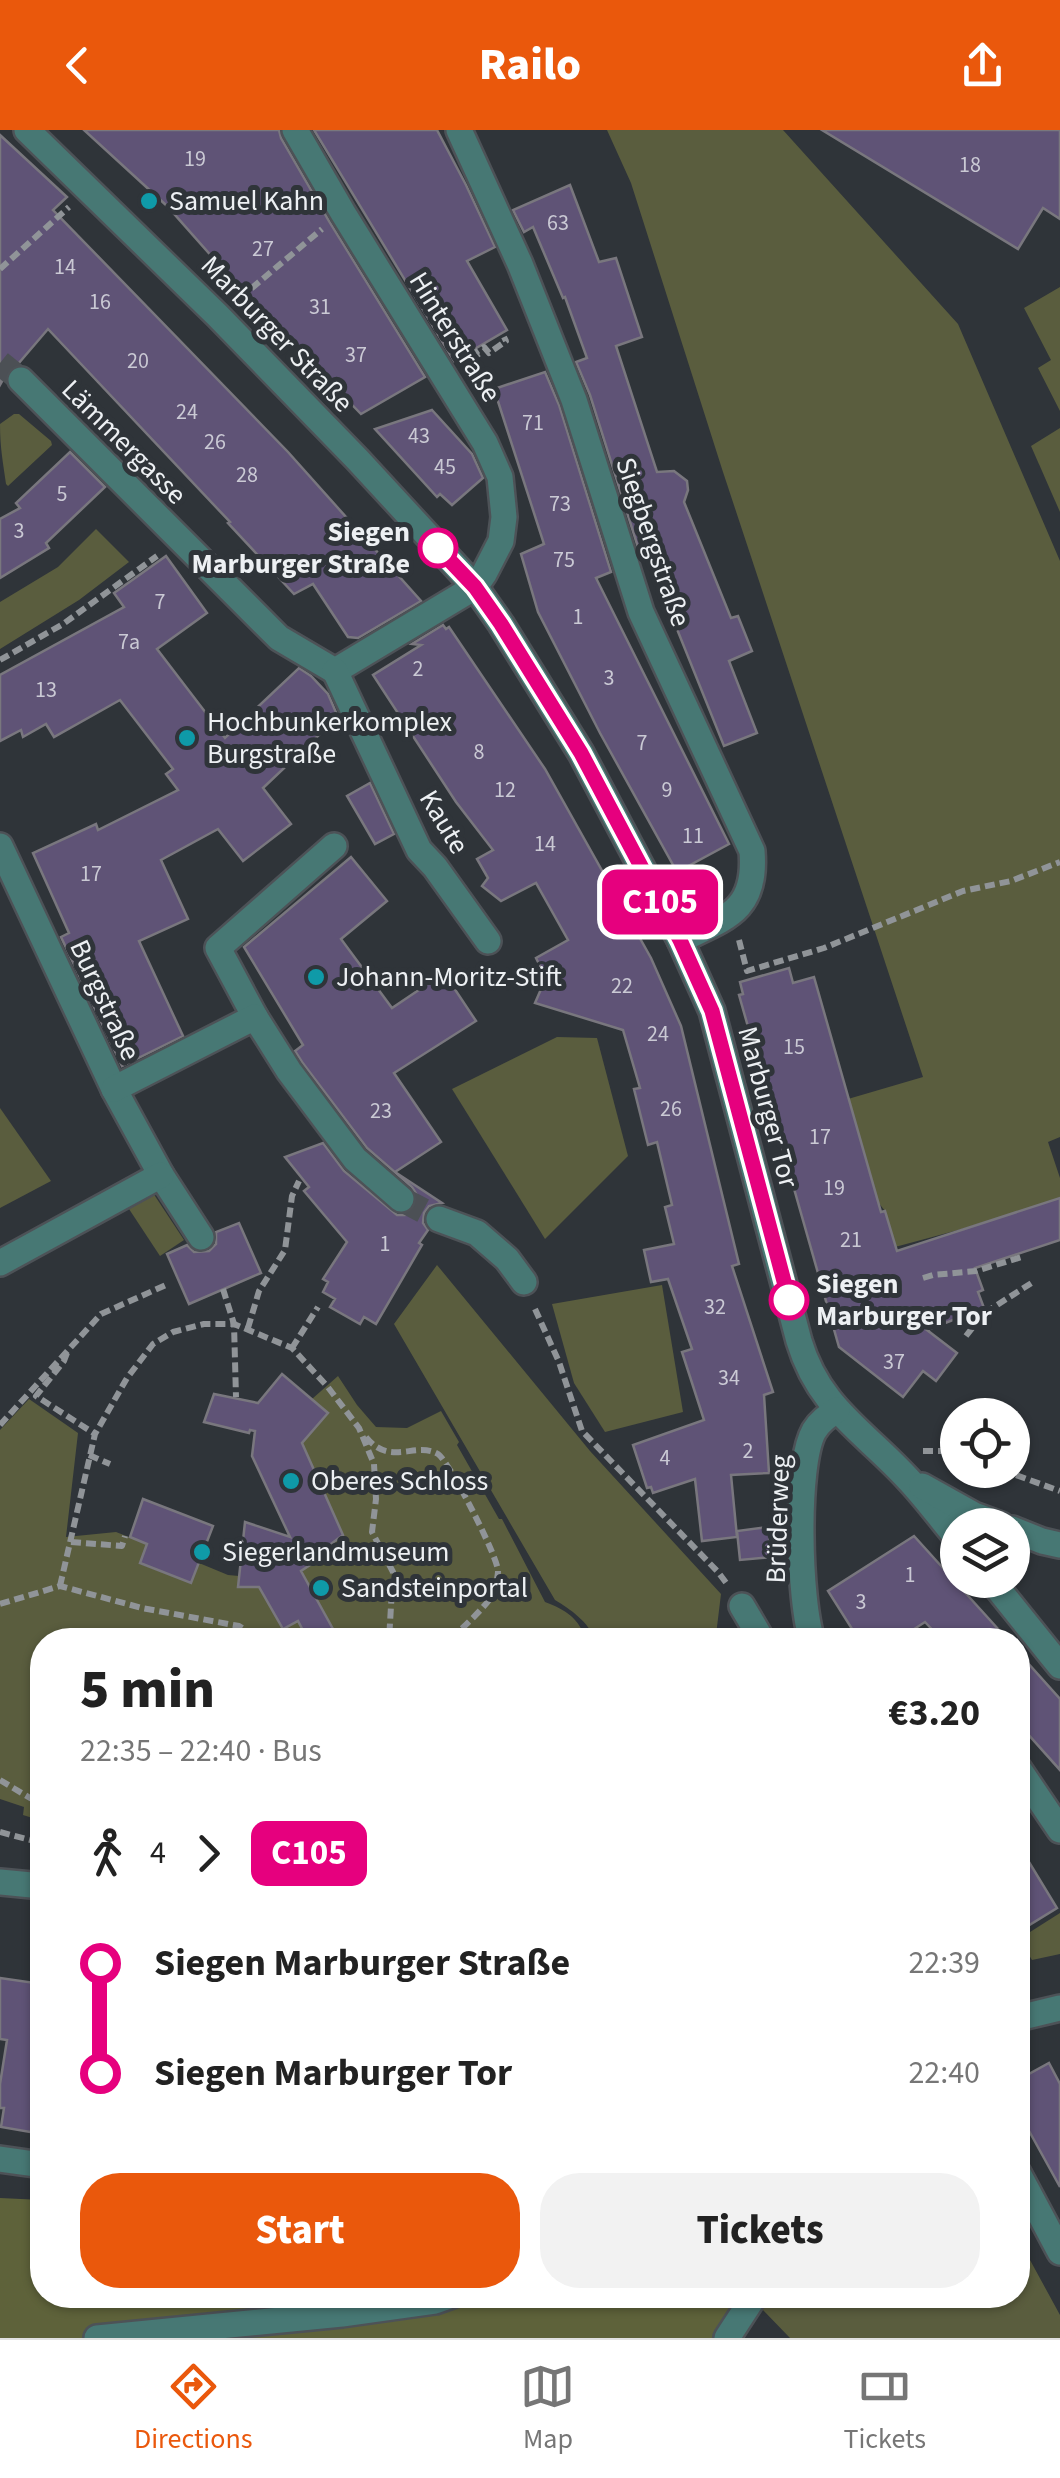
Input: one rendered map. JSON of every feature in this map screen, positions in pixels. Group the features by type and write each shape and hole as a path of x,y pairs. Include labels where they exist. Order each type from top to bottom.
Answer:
{"street":[{"name":"Marburger Straße","path":"28,130 256,355 475,587"},
{"name":"Hinterstraße","path":"295,130 485,443 500,477 504,516 501,541 475,587"},
{"name":"Siegbergstraße","path":"459,130 520,264 574,400 641,612 752,852 750,886 732,915"},
{"name":"Lämmergasse","path":"20,380 278,638 335,671"},
{"path":"335,671 475,587"},
{"name":"Marburger Tor","path":"475,587 581,753 680,940 712,1011 805,1360 824,1395 908,1479"},
{"name":"Kaute","path":"335,671 418,850 488,941"},
{"name":"Burgstraße","path":"0,846 114,1089 161,1175 202,1238"},
{"path":"334,846 218,948 289,1071 354,1160 401,1199"},
{"path":"680,940 732,915"},
{"path":"114,1089 255,1016"},
{"path":"0,1263 161,1175"},
{"path":"439,1219 477,1232 507,1259 524,1282"},
{"name":"Brüderweg","path":"808,1628 801,1566 806,1457 813,1432 837,1410"},
{"path":"908,1479 963,1508"},
{"path":"908,1479 940,1517"},
{"path":"1030,1537 1060,1545"},
{"path":"1005,1598 1029,1628"},
{"name":"Brüderweg","path":"742,1606 755,1628"},
{"path":"1030,1629 1060,1666"},
{"path":"1030,1786 1060,1830"},
{"path":"0,1882 30,1885"},
{"path":"1030,2015 1060,2008"},
{"path":"0,2159 30,2163"},
{"path":"1030,2196 1060,2252"},
{"path":"97,2338 385,2308"},
{"path":"727,2338 747,2308"}],"path":[{"path":"0,270 62,214"},
{"path":"258,282 314,236"},
{"path":"446,382 479,360 474,353 484,347 489,353 506,341 504,336"},
{"path":"0,660 63,624 179,540"},
{"path":"732,915 747,971 824,948 964,891 1060,862"},
{"path":"248,1328 259,1291 285,1250 292,1196 299,1181"},
{"path":"923,1278 976,1272 1025,1256"},
{"path":"524,1282 559,1362 582,1431 718,1572 742,1606"},
{"path":"966,1336 983,1314 1033,1282"},
{"path":"0,1425 101,1314 166,1285"},
{"path":"223,1289 234,1324 236,1397"},
{"path":"292,1348 318,1307"},
{"path":"60,1586 95,1434 127,1378 154,1344 173,1332 204,1324 234,1324 292,1348 372,1444 390,1453 430,1451 442,1456 480,1524 498,1569 492,1594 461,1628"},
{"path":"69,1348 64,1361 36,1396 95,1434"},
{"path":"359,1428 374,1464 376,1500 372,1532 394,1572 390,1628"},
{"path":"89,1455 110,1464"},
{"path":"1030,1480 1060,1491"},
{"path":"71,1542 122,1546 126,1536"},
{"path":"0,1604 60,1586 242,1628"},
{"path":"0,1780 30,1798"},
{"path":"0,1832 30,1840"}],"green space":[{"path":"607,130 783,130 958,324 1060,561 1060,1137 1048,1142 1060,1178 1060,1198 895,1247 848,1099 923,1077 631,183"},
{"path":"1060,287 1060,411 1038,368 1051,360 1024,308"},
{"path":"19,414 52,445 8,486 0,424"},
{"path":"1060,428 1060,512 1031,446"},
{"path":"96,529 129,562 79,600 0,649 0,602 58,567"},
{"path":"557,1037 597,1038 628,1156 545,1239 452,1089"},
{"path":"0,1108 51,1181 0,1208"},
{"path":"153,1193 184,1240 160,1256 129,1209"},
{"path":"437,1265 590,1451 721,1594 717,1628 588,1628 555,1600 394,1324"},
{"path":"662,1285 683,1412 605,1432 574,1383 552,1304"},
{"path":"338,1376 376,1427 407,1428 441,1411 545,1602 571,1616 581,1628 331,1628 303,1575 303,1570 333,1549 302,1443 328,1413 312,1399"},
{"path":"29,1399 78,1433 66,1537 116,1532 147,1544 140,1564 191,1583 199,1563 239,1576 239,1587 268,1580 283,1628 30,1628 30,1817 23,1815 24,1807 0,1799 0,1430"},
{"path":"1060,1913 1060,1954 1032,1960 1030,1932"},
{"path":"0,2198 30,2199 30,2308 764,2308 742,2338 0,2338"},
{"path":"1030,2260 1060,2315 1060,2338 790,2338 762,2309 1030,2308"}],"building":[{"path":"84,130 279,130 329,221 425,377 361,414 293,348 167,206"},
{"path":"314,130 437,130 495,247 467,261 507,330 454,361"},
{"path":"822,130 1060,130 1060,219 1043,208 1018,249"},
{"path":"0,135 67,197 53,210 288,452 421,601 358,638 348,637 313,584 294,594 48,329 9,369 0,385"},
{"path":"570,185 599,262 616,258 642,337 616,346 657,472 674,471 687,481 684,502 731,618 738,616 752,651 729,661 757,733 724,746 648,557 642,560 576,362 587,358 565,297 533,227 524,232 513,210"},
{"path":"545,372 611,572 596,578 729,844 677,872 538,612 521,554 544,544 494,389"},
{"path":"432,410 472,454 483,478 452,505 440,494 437,497 375,429"},
{"path":"70,452 105,487 46,543 49,548 0,578 0,519 20,508 16,503"},
{"path":"166,556 207,613 157,649 225,738 299,668 328,694 338,717 263,788 291,824 243,861 218,829 161,860 188,919 139,941 183,1036 122,1066 61,937 69,933 33,853 96,824 98,830 178,790 166,774 173,769 120,700 54,737 46,724 23,737 21,730 0,741 0,675 124,607 114,593"},
{"path":"443,625 449,627 545,769 651,958 681,1026 739,1264 732,1266 773,1392 764,1395 769,1473 731,1475 737,1537 702,1541 695,1479 653,1493 651,1487 647,1488 633,1445 704,1420 682,1352 692,1349 668,1279 651,1282 644,1250 674,1244 665,1207 672,1205 657,1142 648,1145 634,1089 640,1088 623,1030 535,1003 545,980 539,976 542,970 536,958 568,940 536,883 501,901 482,886 488,878 477,859 493,850 456,802 373,675 421,645 412,644"},
{"path":"370,783 394,834 375,844 347,796"},
{"path":"351,857 387,901 341,939 392,1008 444,973 476,1021 394,1073 441,1142 395,1172 442,1203 429,1206 424,1213 423,1223 428,1230 419,1243 422,1245 376,1324 364,1317 360,1324 330,1307 335,1299 323,1292 328,1282 323,1279 347,1242 304,1191 309,1187 285,1157 323,1143 344,1171 397,1215 413,1210 417,1195 367,1148 302,1062 295,1051 303,1045 244,947"},
{"path":"789,968 793,983 814,977 881,1212 885,1211 897,1251 1060,1198 1060,1240 975,1268 984,1308 927,1330 957,1353 936,1381 923,1371 903,1397 839,1347 739,995 743,994 740,982"},
{"path":"239,1223 261,1273 189,1304 167,1254 187,1245 194,1252 209,1251 216,1244 216,1232"},
{"name":"Oberes Schloss","path":"282,1374 328,1413 302,1443 343,1535 331,1544 333,1550 301,1571 332,1628 302,1628 298,1621 282,1628 259,1587 238,1587 245,1522 290,1537 252,1456 255,1431 249,1433 204,1422 214,1394 258,1403"},
{"path":"143,1499 213,1526 191,1583 140,1563 147,1544 130,1537"},
{"path":"768,1527 772,1557 740,1560 737,1531"},
{"path":"914,1536 940,1565 940,1598 970,1598 997,1628 931,1628 925,1622 916,1628 851,1628 828,1591"},
{"path":"1030,1665 1060,1699 1060,1770 1030,1736"},
{"path":"1030,1864 1057,1908 1030,1925"},
{"path":"0,1978 30,1982 30,2132 1,2127 4,2108 0,2108 0,2084 7,2040 0,2039"},
{"path":"1049,2063 1060,2084 1060,2187 1030,2133 1030,2073"}],"tunnel":[{"path":"0,363 21,380"},
{"path":"401,1199 439,1219"}],"bus line":[{"name":"C105","path":"438,548 475,587 501,624 581,753 680,940 712,1011 789,1300"}],"place":[{"name":"Samuel Kahn","path":"149,201"},
{"name":"Siegen Marburger Straße","path":"438,548"},
{"name":"Hochbunkerkomplex Burgstraße","path":"187,738"},
{"name":"Johann-Moritz-Stift","path":"316,977"},
{"name":"Siegen Marburger Tor","path":"789,1300"},
{"name":"Oberes Schloss","path":"291,1481"},
{"name":"Siegerlandmuseum","path":"202,1552"},
{"name":"Sandsteinportal","path":"321,1588"}]}
